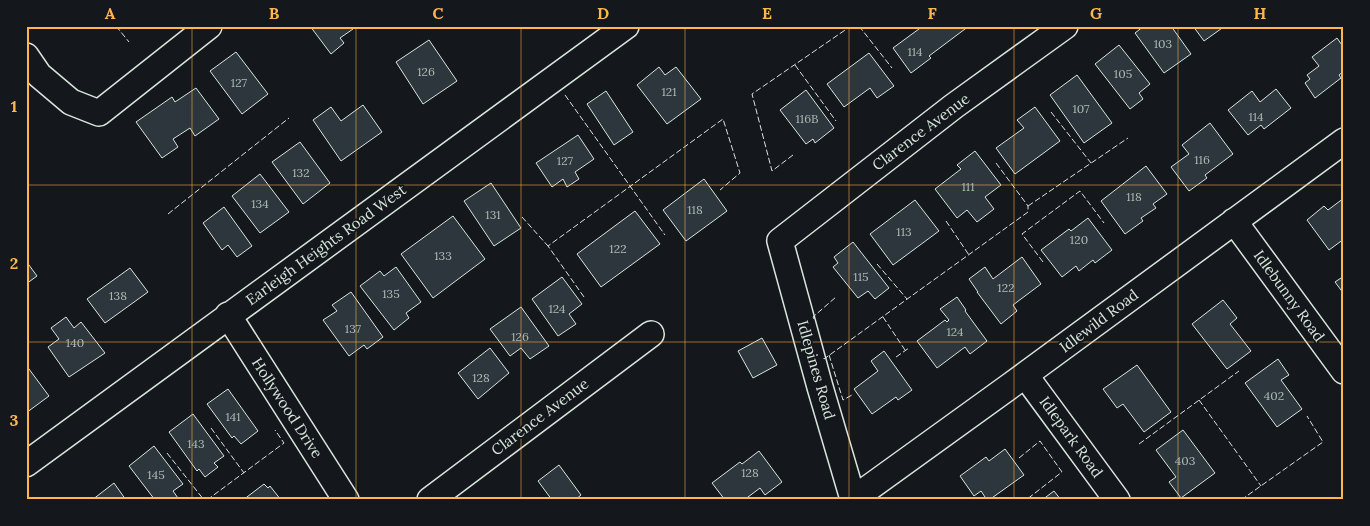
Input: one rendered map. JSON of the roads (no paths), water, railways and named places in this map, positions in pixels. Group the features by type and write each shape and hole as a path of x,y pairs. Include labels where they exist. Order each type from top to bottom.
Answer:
{"street":[{"path":"26,56 39,74 71,102 99,113 209,26"},
{"name":"Earleigh Heights Road West","path":"26,464 626,26"},
{"name":"Clarence Avenue","path":"780,241 954,106 1065,26"},
{"name":"Idlewild Road","path":"853,500 1344,141"},
{"name":"Idlebunny Road","path":"1234,221 1344,371"},
{"name":"Idlepines Road","path":"780,241 853,500"},
{"name":"Hollywood Drive","path":"228,316 346,500"},
{"name":"Clarence Avenue","path":"430,500 651,334"},
{"name":"Idlepark Road","path":"1025,375 1116,500"}]}
